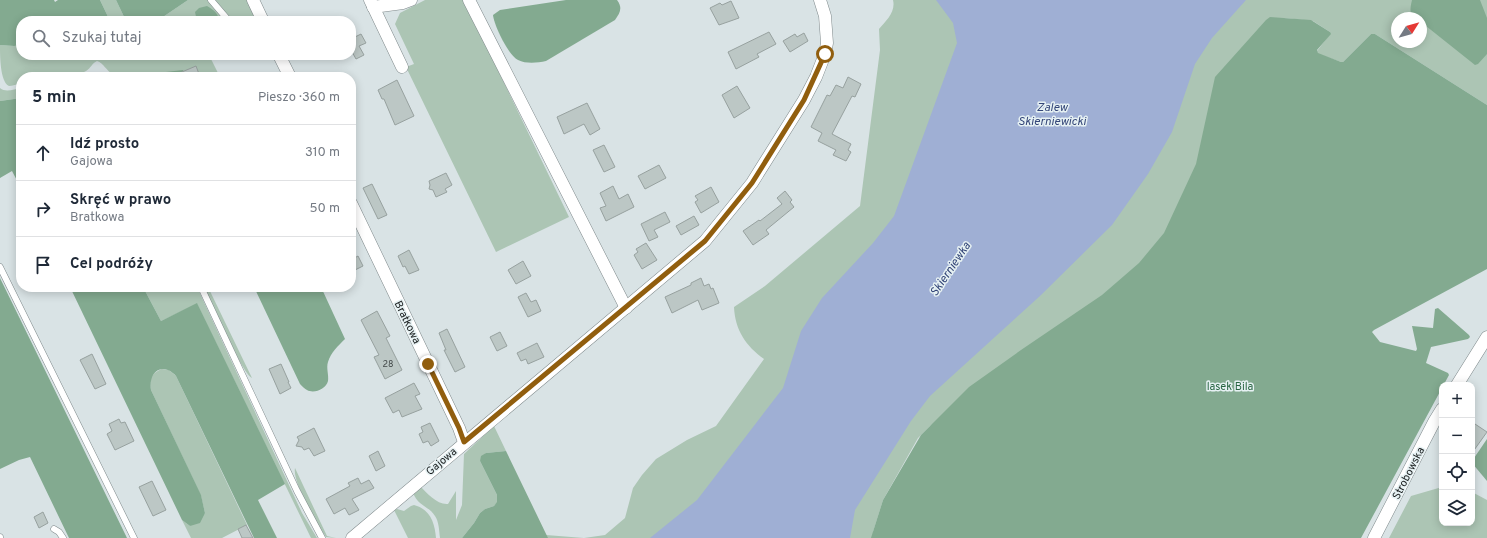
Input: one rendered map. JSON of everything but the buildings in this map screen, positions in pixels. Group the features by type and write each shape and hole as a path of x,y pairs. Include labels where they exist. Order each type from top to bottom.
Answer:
{"street":[{"path":"253,0 261,16"},
{"path":"402,67 372,4 403,3 411,0"},
{"path":"469,0 626,308"},
{"name":"Gajowa","path":"352,538 464,442 705,241 730,212 760,170 804,100 825,54 827,32 825,16 820,0"},
{"path":"282,60 288,72"},
{"name":"Bratkowa","path":"356,213 459,428 464,442"},
{"path":"1459,382 1487,337"},
{"name":"Strobowska","path":"1374,538 1439,414"}],"lane":[{"path":"210,0 224,16"},
{"path":"0,268 134,538"},
{"path":"203,292 297,491 322,538"},
{"path":"54,529 59,532 63,538"}],"green space":[{"path":"0,0 54,0 55,2 58,0 100,0 108,16 16,16 16,46 0,45"},
{"path":"100,0 116,0 124,16 108,16"},
{"path":"116,0 188,0 164,16 124,16"},
{"path":"188,0 208,0 222,16 164,16"},
{"path":"214,0 248,0 256,16 228,16"},
{"path":"425,0 464,0 569,217 496,252 406,67 414,64 395,24 400,13"},
{"path":"566,0 617,0 620,10 615,20 546,61 528,63 514,57 502,39 493,15 500,10"},
{"name":"Zalew Skierniewicki","path":"893,0 1487,0 1487,105 1397,48 1427,48 1427,12 1391,12 1391,44 1375,34 1371,34 1343,62 1318,54 1317,51 1330,32 1313,21 1285,18 1172,252 930,426 918,438 883,500 873,532 875,538 584,538 605,535 625,518 633,488 642,475 656,459 687,440 716,426 764,359 752,349 743,337 739,330 734,307 765,286 860,206 880,50 879,29 892,12 894,4"},
{"path":"1412,0 1480,0 1487,18 1487,54 1478,64 1475,65 1427,27 1427,12 1411,12"},
{"path":"207,6 218,16 196,16 195,12 199,8"},
{"name":"lasek Bila","path":"1270,17 1311,20 1331,34 1317,50 1318,53 1341,62 1343,62 1371,34 1375,34 1391,44 1391,48 1397,48 1487,105 1487,269 1372,332 1380,342 1416,351 1417,349 1412,326 1433,328 1435,309 1438,308 1470,337 1468,339 1431,347 1426,363 1448,373 1449,375 1445,382 1439,382 1439,394 1361,538 871,538 883,500 921,435 969,387 1102,295 1139,263 1164,233 1196,164 1215,77"},
{"path":"0,45 16,46 16,60 212,60 218,72 110,72 97,61 88,70 84,72 16,72 16,85 9,86 6,84 2,74"},
{"path":"183,70 184,72 166,72"},
{"path":"0,88 7,90 16,89 16,99 0,101"},
{"path":"16,99 16,179 12,171 0,178 0,101"},
{"path":"0,278 127,538 69,538 30,457 19,460 0,469"},
{"path":"72,292 146,292 161,321 197,303 285,484 258,500 277,538 254,538 176,376 169,370 163,369 156,371 152,378 151,390 201,495 205,513 200,523 190,526 182,520"},
{"path":"146,292 199,292 302,513 317,538 311,538 197,304 161,321"},
{"path":"205,292 210,292 252,378 241,364"},
{"path":"256,292 323,292 345,339 335,349 329,358 327,367 328,381 325,386 316,391 310,391 305,389 300,384"},
{"path":"162,369 169,370 176,376 247,525 222,538 191,538 182,520 190,526 205,513 201,496 151,390 150,383 153,375"},
{"path":"494,426 506,451 486,453 480,461 497,495 498,502 494,506 485,509 480,513 462,538 440,538 438,523 435,516 417,500 413,492 420,486 436,501 448,504 456,491 456,520 462,505 464,454"},
{"path":"1487,439 1487,481 1475,467 1475,457"},
{"path":"506,451 548,538 462,538 480,513 485,509 494,506 497,502 497,495 480,461 481,456 486,453"},
{"path":"295,468 327,536 336,538 326,537 317,523 297,483"},
{"path":"1439,488 1439,526 1475,526 1475,494 1487,500 1487,538 1389,538 1411,496"},
{"path":"414,505 424,510 431,517 436,538 408,538 394,510 397,509 404,511"},
{"path":"510,529 546,535 584,538 484,538"}],"water":[{"name":"Zalew Skierniewicki","path":"936,0 1246,0 1212,38 1195,64 1172,132 1148,174 1112,225 1040,296 930,396 911,421 855,510 850,538 650,538 697,500 783,388 801,331 822,298 873,243 894,216 957,43 953,23"}],"route":[{"path":"428,364 459,428 464,442 705,241 752,183 804,100 816,77 825,54"}],"water label":[{"name":"Skierniewka","path":"950,269"}]}
